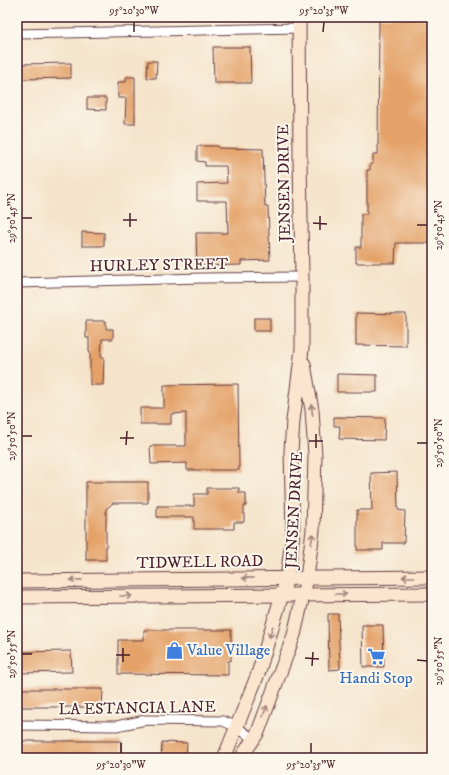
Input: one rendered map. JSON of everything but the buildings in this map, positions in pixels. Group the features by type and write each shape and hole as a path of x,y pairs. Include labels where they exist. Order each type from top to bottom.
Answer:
{"main road":[{"name":"JENSEN DRIVE","path":"224,758 258,674 287,578 293,533 291,452 293,421 302,349 299,22"},
{"name":"JENSEN DRIVE","path":"241,758 258,732 294,635 306,578 313,530 315,455 312,410 302,349"},
{"name":"TIDWELL ROAD","path":"17,581 432,577"},
{"path":"179,579 179,595"},
{"path":"103,580 104,596"},
{"name":"TIDWELL ROAD","path":"17,597 432,594"}],"street":[{"path":"17,34 299,22"},
{"name":"HURLEY STREET","path":"17,284 203,278 302,277"},
{"name":"LA ESTANCIA LANE","path":"17,725 116,726 146,720 223,721 237,726 254,739"}],"place":[{"name":"Value Village","path":"174,650"},
{"name":"Handi Stop","path":"376,657"}]}
